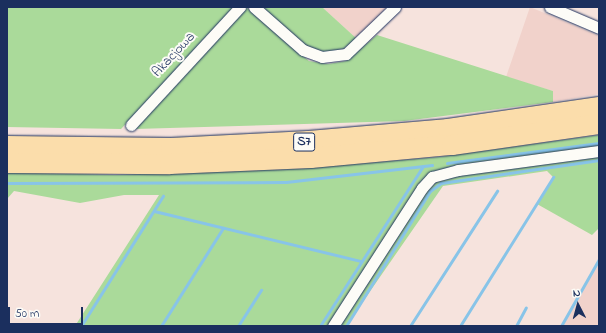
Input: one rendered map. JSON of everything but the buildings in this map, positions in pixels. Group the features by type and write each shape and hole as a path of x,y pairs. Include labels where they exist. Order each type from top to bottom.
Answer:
{"highway":[{"name":"S7","path":"7,146 171,148 310,141 448,129 599,107"},
{"name":"S7","path":"7,163 170,164 311,158 452,145 599,124"}],"street":[{"name":"Akacjowa","path":"131,125 240,7"},
{"path":"254,7 303,50 322,57 346,54 395,7"},
{"path":"550,7 599,28"},
{"path":"333,326 422,188 432,177 458,170 599,151"}],"shaded area":[{"path":"322,7 387,7 357,39"},
{"path":"530,7 599,36 599,94 553,102 553,91 506,77"},
{"path":"599,259 599,326 561,326 575,306"}],"green space":[{"path":"7,7 234,7 121,129 7,127"},
{"path":"246,7 309,61 328,64 346,61 377,35 553,91 553,102 404,121 135,129"},
{"path":"260,7 322,7 357,39 343,49 325,53 310,49"},
{"path":"599,135 599,228 592,235 537,204 553,177 547,171 443,186 346,326 75,326 159,195 124,195 80,203 14,191 7,199 7,172 115,175 294,169 439,157"}],"waterway":[{"path":"447,163 599,143"},
{"path":"346,326 430,191 441,183 599,160"},
{"path":"7,183 286,182 432,165"},
{"path":"320,326 423,166"},
{"path":"460,326 553,177"},
{"path":"410,326 497,191"},
{"path":"81,326 163,196"},
{"path":"154,211 360,261"},
{"path":"161,326 223,228"},
{"path":"561,326 599,259"},
{"path":"238,326 261,290"},
{"path":"516,326 526,307"}]}
